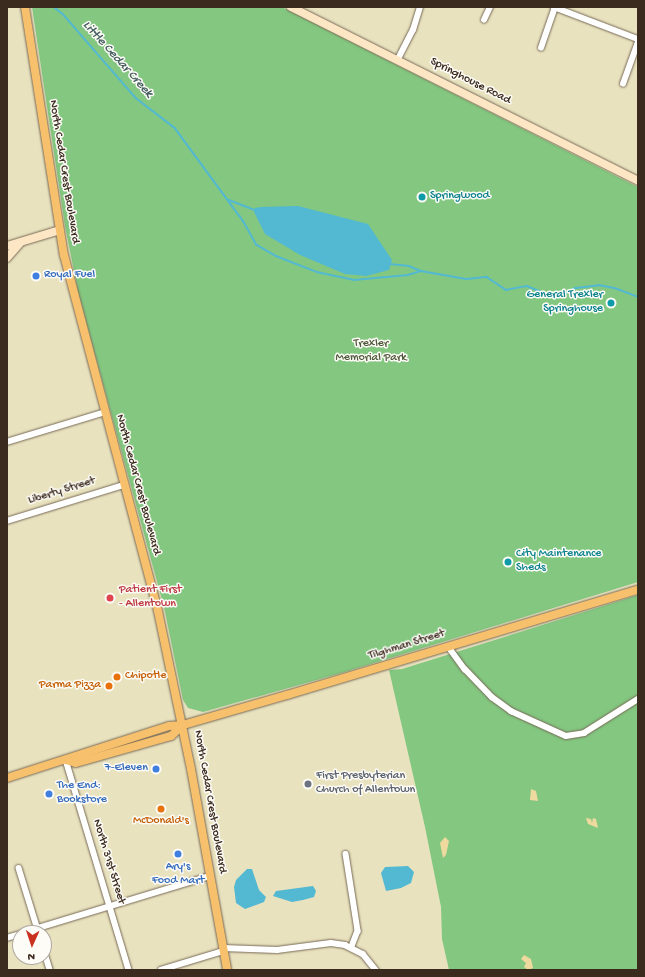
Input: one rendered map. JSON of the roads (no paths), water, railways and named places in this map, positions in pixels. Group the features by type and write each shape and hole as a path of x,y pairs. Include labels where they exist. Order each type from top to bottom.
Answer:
{"main road":[{"name":"North Cedar Crest Boulevard","path":"25,7 60,230 75,301 158,611 183,725 227,970"},
{"name":"Tilghman Street","path":"7,778 66,760 75,755 134,736 170,726 183,725 638,590"}],"street":[{"name":"Springhouse Road","path":"291,7 398,59 638,181"},
{"path":"398,59 413,30 420,7"},
{"path":"484,20 490,7"},
{"path":"541,48 555,7 638,39"},
{"path":"623,84 638,42"},
{"path":"7,246 60,230"},
{"path":"7,257 22,241"},
{"path":"7,442 104,412"},
{"name":"Liberty Street","path":"7,521 124,485"},
{"path":"448,646 465,669 492,697 522,716 566,736 584,733 638,699"},
{"name":"North 31st Street","path":"66,760 129,970"},
{"path":"346,854 358,931 352,948"},
{"path":"19,868 36,925"},
{"path":"52,926 210,876"},
{"path":"161,970 223,949 277,950 331,943 352,948 368,958 376,970"}],"water":[{"path":"298,206 368,224 392,260 389,270 366,276 345,274 300,255 265,234 254,212 255,208 261,207"},
{"path":"408,866 414,872 411,883 401,888 386,891 381,873 385,867"},
{"path":"247,869 252,869 259,890 266,897 264,902 245,909 236,903 234,887 236,880"},
{"path":"313,886 316,891 314,897 303,900 292,902 273,896 276,891"}],"waterway":[{"name":"Little Cedar Creek","path":"54,7 63,14 136,98 175,128 244,222 257,245 276,256 317,272 354,280 408,275 421,271 467,279 487,277 506,290 527,286 556,298 576,288 599,285 615,288 638,297"},
{"name":"Little Cedar Creek","path":"229,200 255,210"},
{"name":"Little Cedar Creek","path":"390,264 409,266 421,271"}],"place":[{"name":"Springwood","path":"422,197"},
{"name":"Royal Fuel","path":"36,276"},
{"name":"General Trexler Springhouse","path":"611,303"},
{"name":"City Maintenance Sheds","path":"508,562"},
{"name":"Patient First - Allentown","path":"110,598"},
{"name":"Chipotle","path":"117,677"},
{"name":"Parma Pizza","path":"109,686"},
{"name":"7-Eleven","path":"156,769"},
{"name":"First Presbyterian Church of Allentown","path":"308,784"},
{"name":"The End: Bookstore","path":"49,794"},
{"name":"McDonald's","path":"161,809"},
{"name":"Ary's Food Mart","path":"178,854"}],"park label":[{"name":"Trexler Memorial Park","path":"371,352"}]}
